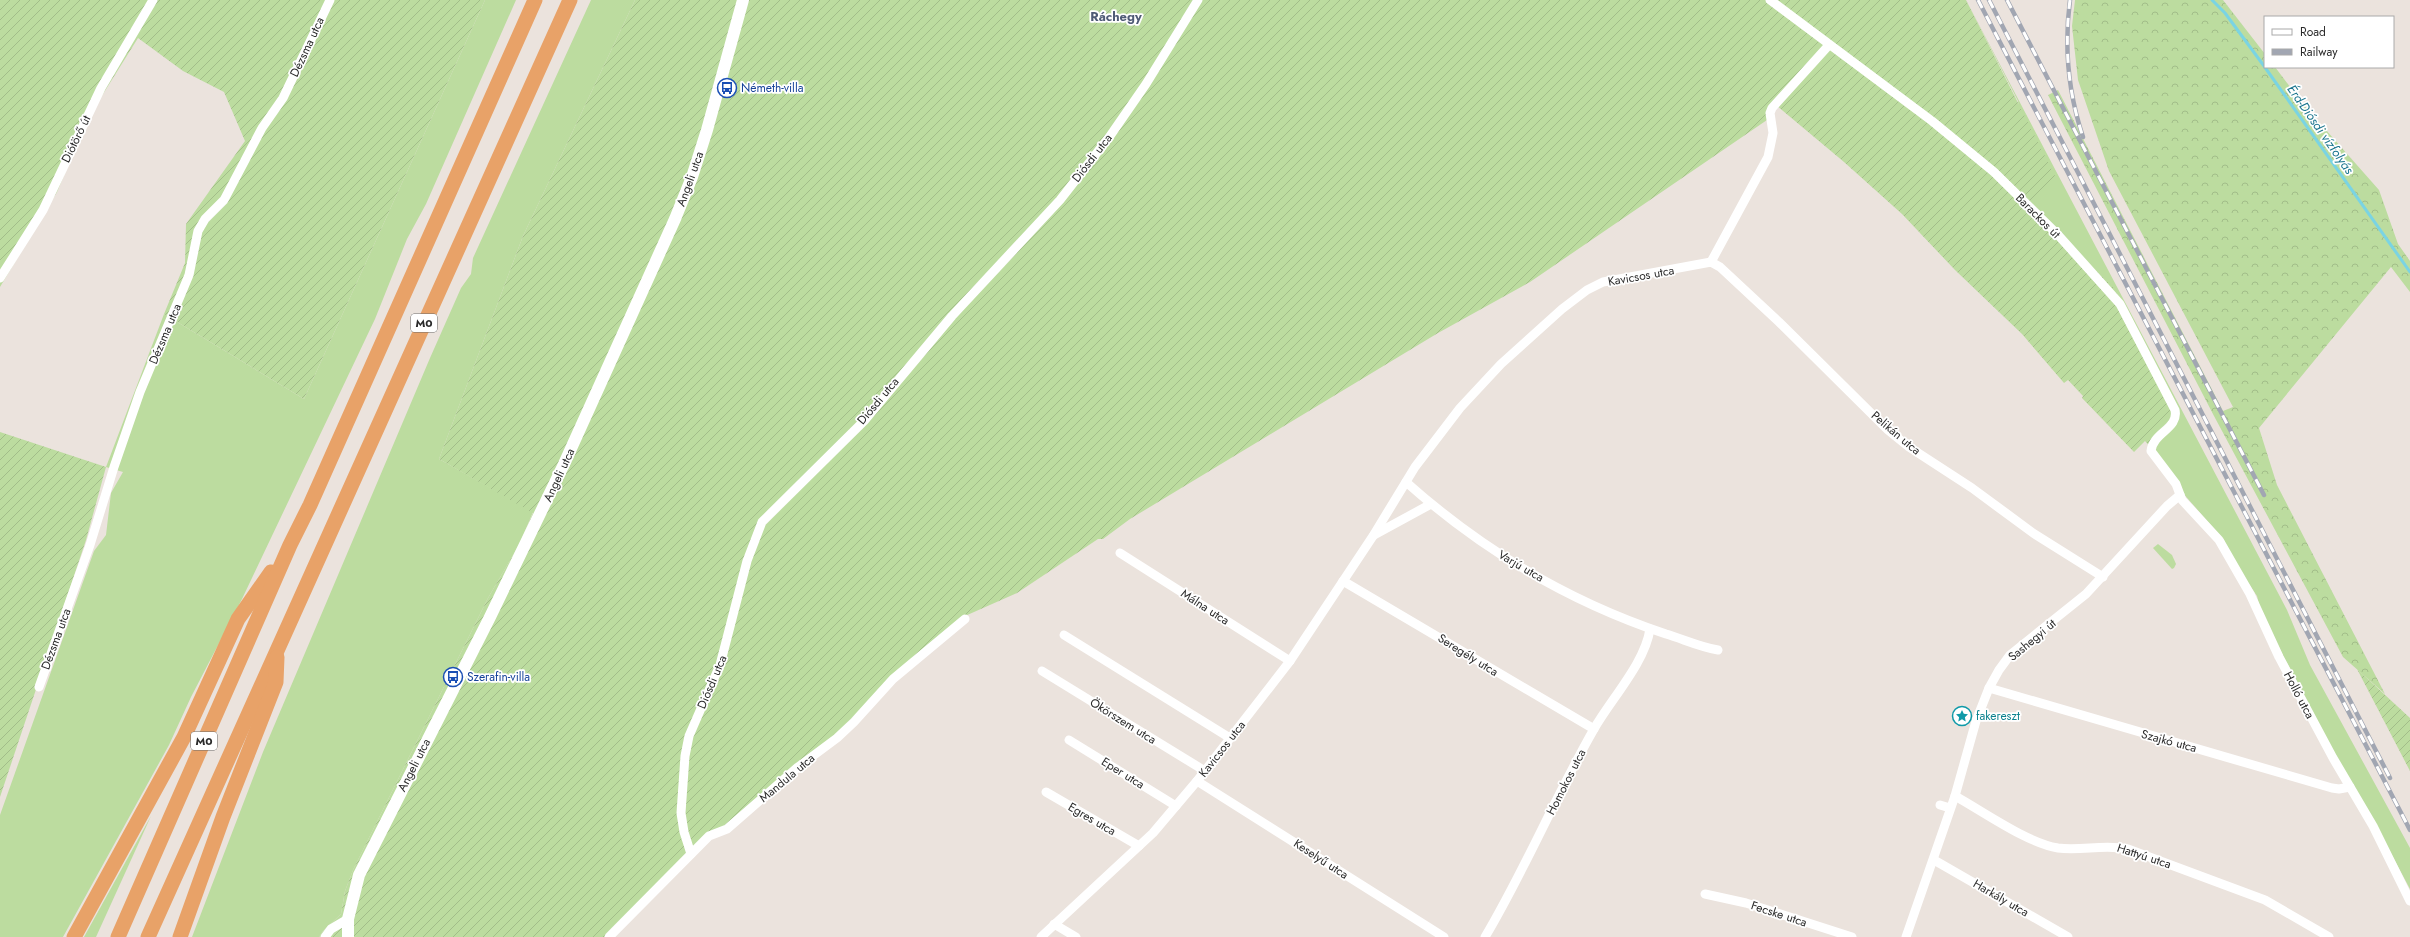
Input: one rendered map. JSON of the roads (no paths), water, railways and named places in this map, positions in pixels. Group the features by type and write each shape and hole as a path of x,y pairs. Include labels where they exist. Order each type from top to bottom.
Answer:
{"highway":[{"name":"M0","path":"118,937 290,545 314,498 535,0"},
{"name":"M0","path":"148,937 570,0"},
{"path":"74,937 184,737 238,619 290,545"},
{"path":"180,937 223,817 276,682 278,647"}],"street":[{"name":"Diótörő út","path":"0,278 43,210 101,88 153,0"},
{"name":"Dézsma utca","path":"39,687 90,545 114,467 140,392 189,275 198,231 205,219 224,200 262,128 283,98 330,0"},
{"name":"Angeli utca","path":"348,937 348,919 358,875 548,499 675,219 692,177 707,130 743,0"},
{"name":"Diósdi utca","path":"691,854 684,832 682,813 685,756 689,736 720,665 747,561 762,522 864,421 952,316 1060,200 1110,136 1142,89 1198,0"},
{"name":"Barackos út","path":"1770,0 1932,121 1994,172 2112,292 2136,333 2175,410 2176,416 2174,422 2153,441 2151,451 2176,484 2180,495"},
{"path":"1711,262 1768,157 1773,133 1770,113 1772,108 1829,45"},
{"name":"Kavicsos utca","path":"1041,937 1139,846 1197,781 1290,661 1373,536 1406,482 1460,408 1501,364 1587,290 1603,282 1711,262"},
{"name":"Pelikán utca","path":"1711,262 1720,267 1779,322 1888,430 1909,447 1972,488 2033,533 2103,577"},
{"name":"Varjú utca","path":"1406,482 1431,504 1517,566 1569,593 1650,629 1718,650"},
{"name":"Sashegyi út","path":"1906,937 1934,860 1955,796 1976,721 1989,688 2010,655 2086,594 2167,506 2180,495"},
{"name":"Holló utca","path":"2180,495 2219,540 2250,594 2279,657 2314,724 2373,826 2410,901"},
{"name":"Kavicsos utca","path":"1373,536 1431,504"},
{"path":"1390,507 1404,519"},
{"name":"Málna utca","path":"1120,553 1290,661"},
{"name":"Seregély utca","path":"1343,581 1594,729"},
{"name":"Mandula utca","path":"609,937 691,854 714,833 727,829 798,767 832,742 854,722 893,679 965,619"},
{"name":"Homokos utca","path":"1485,937 1594,729 1637,661 1649,638 1650,629"},
{"path":"1064,635 1230,738"},
{"name":"Ökörszem utca","path":"1042,671 1205,771"},
{"name":"Szajkó utca","path":"1989,688 2332,788 2339,789 2350,787"},
{"name":"Eper utca","path":"1069,740 1176,806"},
{"name":"Keselyű utca","path":"1197,781 1444,937"},
{"name":"Egres utca","path":"1046,792 1139,846"},
{"name":"Hattyú utca","path":"1955,796 2042,845 2060,848 2114,846 2128,849 2265,900 2329,937"},
{"path":"1940,806 1950,808"},
{"name":"Harkály utca","path":"1934,860 2068,937"},
{"name":"Fecske utca","path":"1706,894 1746,903 1852,937"},
{"path":"325,937 331,929 348,919"},
{"path":"1054,924 1076,937"}],"waterway":[{"name":"Érd-Diósdi vízfolyás","path":"2212,0 2225,13 2264,66"},
{"name":"Érd-Diósdi vízfolyás","path":"2265,68 2410,272"}],"railway":[{"path":"1978,0 2410,830"},
{"path":"1989,0 2390,778"},
{"path":"2007,0 2264,495"},
{"path":"2070,0 2067,34 2069,69 2074,103 2083,137"}],"place":[{"name":"Németh-villa","path":"727,88"},
{"name":"Szerafin-villa","path":"453,677"},
{"name":"fakereszt","path":"1962,716"}],"district":[{"name":"Ráchegy","path":"1116,16"}]}
